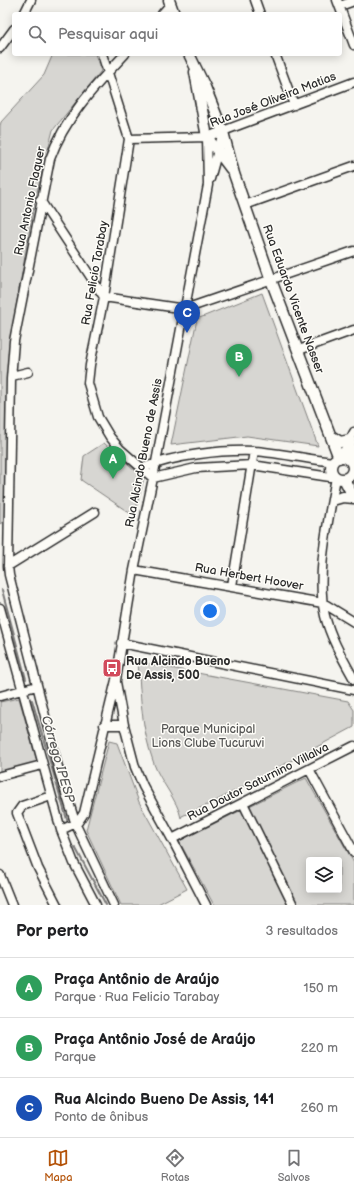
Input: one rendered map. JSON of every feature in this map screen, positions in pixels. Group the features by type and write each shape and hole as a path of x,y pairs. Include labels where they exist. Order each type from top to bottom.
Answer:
{"street":[{"path":"25,12 31,0"},
{"path":"255,0 259,12"},
{"path":"338,3 354,1"},
{"path":"342,14 354,46"},
{"path":"0,48 12,32"},
{"name":"Rua Felicio Tarabay","path":"103,56 129,139 104,296 90,365 88,383 91,399 98,417 110,437 120,449 153,478"},
{"name":"Rua Antonio Flaquer","path":"114,905 74,825 36,687 8,566 14,341 40,200 56,141 80,104 122,56"},
{"name":"Rua Eduardo Vicente Nasser","path":"191,56 223,132 234,174 270,280 299,350 354,498"},
{"path":"276,56 294,105"},
{"name":"Rua Alcindo Bueno de Assis","path":"74,825 84,812 116,680 134,570 153,478 208,185 207,137 195,77 195,67"},
{"name":"Rua José Oliveira Matias","path":"129,139 207,137 354,82"},
{"path":"208,185 223,132"},
{"name":"Rua Eduardo Vicente Nasser","path":"207,137 234,174"},
{"path":"246,206 354,166"},
{"path":"40,200 104,296 185,309 354,251"},
{"path":"299,350 354,330"},
{"path":"12,376 28,372"},
{"path":"330,434 334,440 340,442 352,437"},
{"path":"352,437 342,468 325,546 323,603 332,639 354,679"},
{"path":"143,468 155,463 216,452 254,451 342,468"},
{"path":"232,586 254,451"},
{"path":"153,478 196,468 252,465 330,477 342,468"},
{"name":"Rua Eduardo Vicente Nasser","path":"342,468 354,487"},
{"path":"334,503 343,497 354,498"},
{"path":"8,566 95,512"},
{"path":"0,533 9,531"},
{"name":"Rua Herbert Hoover","path":"134,570 323,603 354,622"},
{"path":"0,608 51,796 74,863 96,905"},
{"path":"121,643 354,690"},
{"path":"116,680 124,724 135,766 143,786 206,905"},
{"path":"0,696 36,687"},
{"path":"104,725 124,724"},
{"name":"Rua Doutor Saturnino Villalva","path":"172,839 354,746"},
{"path":"0,776 42,765"},
{"path":"309,769 354,852"},
{"path":"51,796 22,806 17,813 38,868 57,905"},
{"path":"243,803 294,905"},
{"path":"63,830 74,825"},
{"path":"0,875 12,905"}],"green space":[{"path":"52,56 96,56 101,71 53,130 35,200 11,335 4,521 0,524 0,126 1,122 44,75"},
{"path":"262,293 318,446 247,436 171,445 197,319"},
{"path":"104,443 144,478 134,516 81,480 84,456"},
{"name":"Parque Municipal Lions Clube Tucuruvi","path":"138,662 348,701 354,710 354,727 214,802 182,816 181,818 176,805 157,771 146,738 142,713"},
{"path":"19,698 37,762 0,773 0,702"},
{"path":"109,741 117,743 139,802 187,889 156,905 121,905 86,830"},
{"path":"306,778 354,863 354,905 214,905 179,841"}],"waterway":[{"name":"Córrego IPESP","path":"2,590 26,679"},
{"name":"Córrego IPESP","path":"32,700 68,823"},
{"name":"Córrego IPESP","path":"75,847 106,905"}],"place":[{"name":"Rua Alcindo Bueno De Assis, 141","path":"187,333"},
{"name":"Praça Antônio José de Araújo","path":"239,377"},
{"name":"Praça Antônio de Araújo","path":"113,479"},
{"name":"Rua Alcindo Bueno De Assis, 500","path":"112,668"}]}
